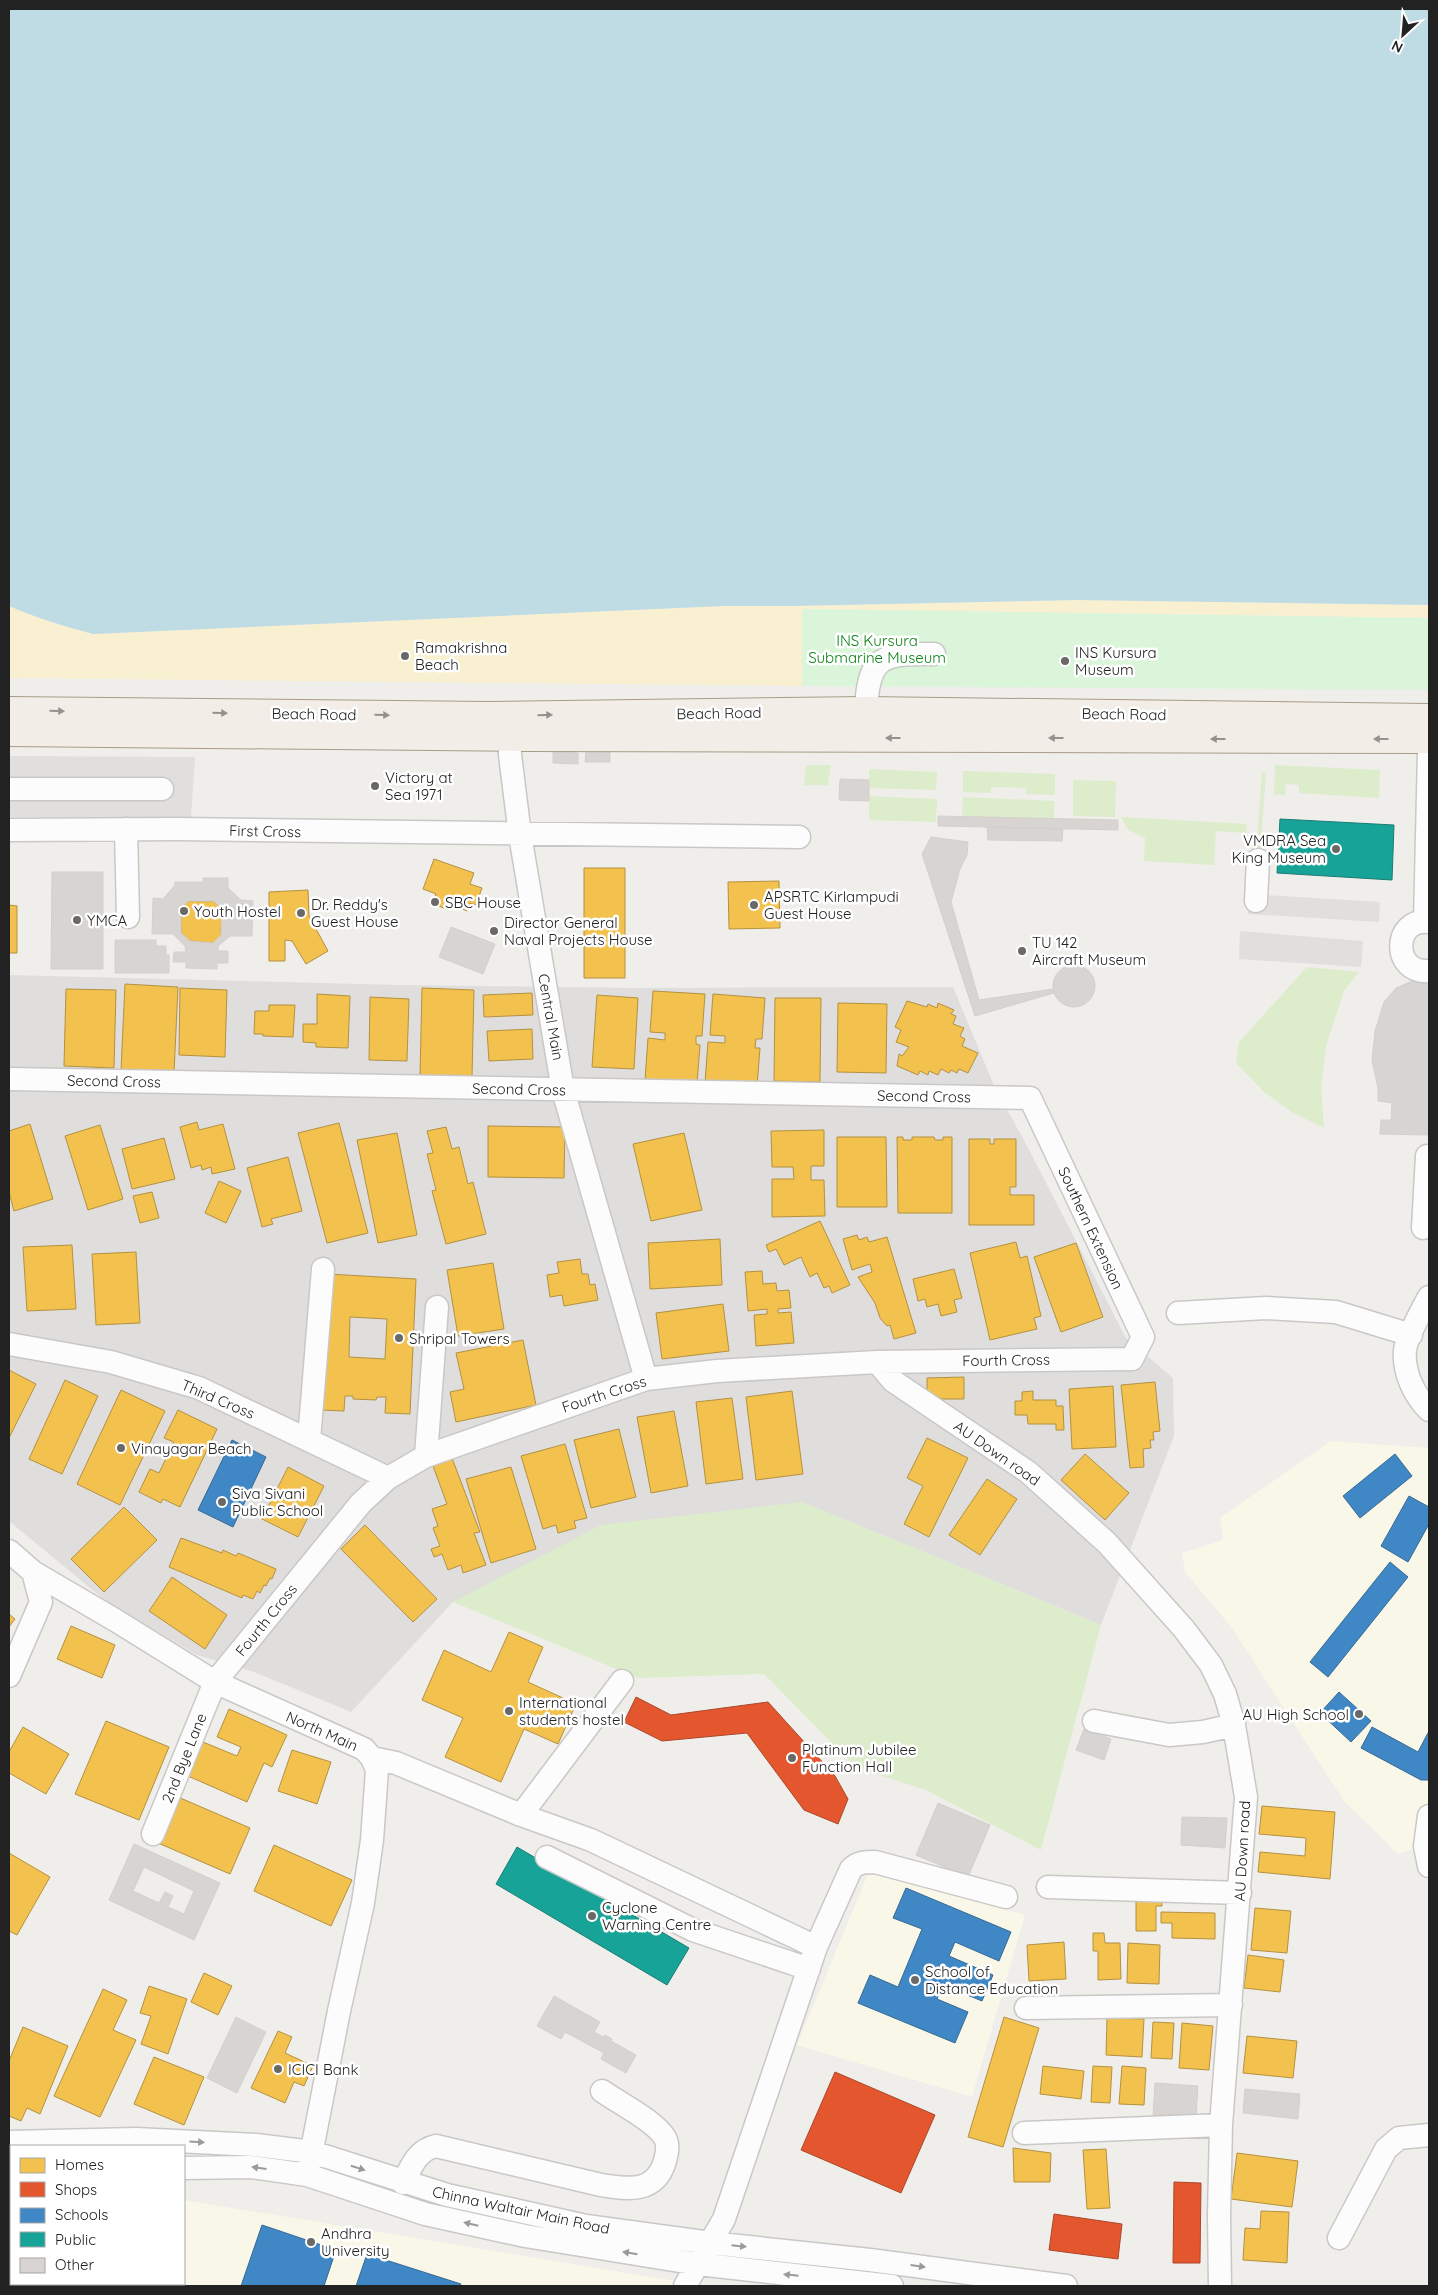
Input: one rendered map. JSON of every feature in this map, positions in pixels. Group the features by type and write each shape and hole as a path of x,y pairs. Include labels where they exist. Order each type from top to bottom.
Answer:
{"main road":[{"name":"Beach Road","path":"9,711 509,725 1429,739"},
{"name":"Beach Road","path":"9,732 509,725 866,711 1429,718"}],"street":[{"path":"866,711 867,684 872,671 883,660 906,653 934,654"},
{"name":"Central Main","path":"509,725 510,755 520,835 563,1090 646,1379"},
{"path":"1429,751 1427,922 1409,927 1401,942 1401,951 1409,965 1416,970 1429,971"},
{"path":"9,789 162,789"},
{"path":"126,829 128,917"},
{"name":"First Cross","path":"9,830 126,829 799,837"},
{"path":"1256,901 1258,860"},
{"name":"Second Cross","path":"9,1079 1030,1098"},
{"name":"Southern Extension","path":"1030,1098 1142,1336 1132,1359"},
{"path":"1423,1228 1427,1156"},
{"path":"309,1440 322,1269"},
{"path":"1429,1297 1405,1349 1408,1377 1423,1404 1429,1410"},
{"path":"426,1456 437,1307"},
{"path":"1178,1313 1266,1308 1336,1312 1411,1335"},
{"name":"Third Cross","path":"9,1344 111,1362 198,1388 388,1478"},
{"name":"Fourth Cross","path":"215,1682 362,1503 388,1478 426,1456 646,1379 717,1371 878,1362 1132,1359"},
{"name":"AU Down road","path":"878,1362 893,1381 1028,1472 1108,1543 1184,1629 1211,1665 1225,1694 1234,1725 1246,1797 1221,2125 1220,2286"},
{"name":"North Main","path":"9,1551 33,1572 215,1682 364,1749 372,1758 377,1770 372,1840 364,1903 339,2011 307,2175"},
{"path":"9,1676 41,1602 33,1572"},
{"path":"521,1815 622,1681"},
{"name":"2nd Bye Lane","path":"153,1834 215,1682"},
{"path":"1094,1721 1169,1735 1203,1732 1234,1725"},
{"path":"372,1758 396,1763 521,1815 591,1840 816,1947"},
{"path":"1429,1816 1425,1846 1429,1866"},
{"path":"547,1857 693,1930 808,1969"},
{"path":"685,2286 724,2219 816,1947 847,1876 856,1865 864,1862 875,1862 1006,1897"},
{"path":"1048,1887 1240,1893"},
{"path":"1026,2008 1231,2005"},
{"path":"403,2183 418,2155 427,2148 436,2146 601,2185 627,2189 642,2187 655,2179 664,2164 668,2151 665,2139 656,2128 602,2092"},
{"path":"1024,2133 1221,2125"},
{"path":"1339,2238 1386,2149 1399,2138 1429,2136"},
{"name":"Chinna Waltair Main Road","path":"9,2142 136,2139 256,2145 312,2152 403,2183 492,2207 569,2223 711,2243 870,2260 1066,2286"},
{"name":"Chinna Waltair Main Road","path":"185,2168 251,2167 307,2175 425,2214 525,2236 698,2264 892,2286"}],"shaded area":[{"path":"9,756 195,757 191,818 9,817"},
{"path":"1249,894 1380,902 1379,922 1248,914"},
{"path":"1240,931 1363,941 1361,967 1239,959"},
{"path":"9,975 399,985 638,988 953,987 995,1088 1025,1142 1126,1338 1173,1378 1174,1436 1101,1625 802,1502 453,1602 351,1712 254,1672 197,1655 106,1601 9,1521"},
{"name":"AU High School","path":"1331,1441 1429,1448 1429,1844 1398,1854 1344,1801 1232,1628 1185,1572 1182,1553 1223,1540 1220,1518"},
{"name":"School of Distance Education","path":"870,1869 1025,1915 972,2097 797,2045"},
{"name":"Andhra University","path":"185,2200 711,2286 155,2286 185,2285"},
{"path":"9,2208 10,2208 10,2256"},
{"path":"56,2285 155,2285 155,2286"}],"green space":[{"name":"INS Kursura Submarine Museum","path":"802,609 1429,618 1429,690 802,686"},
{"path":"806,765 831,765 828,785 804,785"},
{"path":"1275,765 1380,770 1379,798 1299,793 1299,785 1286,784 1285,795 1274,794"},
{"path":"869,769 937,772 936,790 869,788"},
{"path":"963,771 1055,774 1055,795 1026,794 1026,788 991,787 991,793 963,792"},
{"path":"1262,772 1266,773 1260,854 1256,854"},
{"path":"1073,780 1116,781 1115,817 1073,816"},
{"path":"869,796 937,799 936,822 869,820"},
{"path":"963,797 1054,801 1054,819 962,817"},
{"path":"1121,817 1247,824 1246,833 1216,831 1214,865 1144,861 1145,838 1128,830"},
{"path":"1307,967 1359,972 1344,991 1326,1046 1321,1087 1324,1128 1293,1113 1264,1092 1236,1063 1239,1042"},
{"path":"802,1502 1101,1625 1041,1850 926,1790 857,1768 764,1674 638,1678 453,1602 601,1525"}],"sand":[{"name":"Ramakrishna Beach","path":"1077,600 1429,605 1429,618 802,609 802,686 9,678 9,606 55,624 93,634 723,606"}],"water":[{"path":"9,9 1429,9 1429,605 1077,600 723,606 93,634 50,622 9,606"}],"building: Homes":[{"path":"434,859 474,873 470,884 482,888 476,905 470,903 467,911 458,907 460,901 450,897 446,909 432,903 436,894 423,889"},
{"path":"584,868 625,868 625,978 584,978"},
{"name":"APSRTC Kirlampudi Guest House","path":"779,881 780,928 729,929 728,882"},
{"path":"308,890 309,916 328,951 306,964 292,941 285,940 285,961 269,961 269,892"},
{"path":"188,901 214,901 222,910 221,935 213,943 190,941 181,933 181,908"},
{"path":"9,905 17,906 17,953 9,953"},
{"path":"125,984 178,987 174,1073 121,1070"},
{"path":"180,988 227,990 225,1057 179,1055"},
{"path":"422,988 474,990 472,1077 420,1076"},
{"path":"66,989 116,990 114,1068 64,1066"},
{"path":"653,991 705,994 702,1036 696,1036 696,1044 700,1045 697,1084 645,1080 648,1038 665,1040 665,1033 650,1032"},
{"path":"532,993 533,1015 484,1017 483,995"},
{"path":"317,994 350,996 348,1048 316,1047 316,1043 303,1042 303,1024 317,1024"},
{"path":"713,994 765,998 762,1039 756,1039 755,1048 760,1048 757,1087 705,1083 708,1042 725,1043 725,1036 710,1035"},
{"path":"597,995 638,998 634,1069 592,1067"},
{"path":"370,997 409,999 407,1061 369,1060"},
{"path":"775,998 821,998 820,1082 774,1081"},
{"path":"907,1001 927,1007 928,1004 937,1008 938,1003 954,1010 951,1014 956,1016 953,1024 964,1028 960,1036 965,1039 962,1046 978,1053 968,1073 959,1069 957,1073 951,1070 949,1073 941,1069 938,1075 929,1071 928,1075 920,1071 918,1075 897,1066 899,1054 902,1056 909,1047 896,1042 901,1030 895,1027"},
{"path":"838,1003 887,1004 886,1073 837,1072"},
{"path":"269,1005 295,1005 293,1037 254,1034 255,1011 269,1011"},
{"path":"532,1029 533,1059 489,1061 487,1031"},
{"path":"197,1122 199,1130 223,1124 235,1169 212,1174 211,1167 202,1170 201,1165 191,1168 180,1127"},
{"path":"339,1123 368,1233 327,1243 298,1133"},
{"path":"30,1124 53,1199 14,1211 9,1192 9,1131"},
{"path":"100,1125 123,1199 88,1210 65,1136"},
{"path":"488,1126 565,1127 564,1178 488,1177"},
{"path":"446,1127 452,1149 459,1147 468,1184 473,1182 486,1234 446,1244 432,1191 436,1190 427,1154 433,1153 427,1131"},
{"path":"824,1130 824,1166 811,1166 811,1180 824,1180 825,1216 772,1217 772,1179 794,1179 793,1167 772,1167 771,1131"},
{"path":"397,1133 417,1235 378,1243 357,1140"},
{"path":"684,1133 702,1210 651,1221 633,1144"},
{"path":"837,1137 886,1137 887,1207 837,1207"},
{"path":"897,1137 903,1137 903,1140 912,1140 912,1137 934,1137 935,1140 943,1140 943,1137 952,1137 952,1213 898,1213"},
{"path":"164,1138 175,1179 132,1189 122,1149"},
{"path":"969,1139 990,1139 990,1144 994,1144 994,1139 1016,1139 1016,1187 1010,1187 1010,1195 1034,1195 1034,1225 969,1225"},
{"path":"288,1157 302,1211 271,1219 273,1224 262,1227 247,1168"},
{"path":"219,1181 241,1191 226,1223 205,1213"},
{"path":"152,1192 159,1218 140,1223 133,1196"},
{"path":"820,1221 850,1285 832,1293 829,1286 824,1288 817,1273 810,1277 801,1257 784,1265 776,1249 769,1252 766,1245"},
{"path":"857,1235 859,1240 867,1237 869,1242 887,1237 916,1333 894,1339 890,1325 887,1326 880,1318 875,1303 858,1277 872,1272 870,1264 852,1270 843,1239"},
{"path":"720,1239 722,1285 650,1289 648,1243"},
{"path":"1016,1242 1020,1258 1027,1256 1041,1316 1034,1318 1037,1329 990,1340 970,1253"},
{"path":"1076,1243 1103,1317 1061,1332 1034,1257"},
{"path":"72,1245 76,1309 27,1311 23,1247"},
{"path":"136,1252 140,1323 96,1325 92,1254"},
{"path":"580,1259 582,1274 588,1274 590,1285 595,1284 598,1300 564,1306 562,1295 550,1297 547,1275 559,1273 557,1262"},
{"path":"493,1263 504,1329 458,1336 447,1270"},
{"path":"954,1269 962,1298 954,1300 957,1312 941,1316 938,1304 927,1307 925,1299 918,1301 913,1279"},
{"path":"762,1271 763,1284 776,1283 777,1291 789,1290 791,1308 778,1309 778,1313 791,1312 794,1343 756,1346 754,1315 767,1314 767,1309 748,1311 745,1272"},
{"name":"Shripal Towers","path":"328,1274 416,1279 410,1414 385,1413 386,1397 377,1397 376,1400 353,1399 353,1396 345,1396 344,1411 321,1410","holes":["350,1317 387,1319 385,1359 349,1357"]},
{"path":"723,1304 729,1351 662,1359 656,1313"},
{"path":"523,1340 536,1405 456,1422 450,1392 464,1389 456,1353"},
{"path":"9,1370 36,1384 9,1438"},
{"path":"964,1377 964,1399 927,1399 927,1378"},
{"path":"65,1380 98,1396 62,1474 29,1459"},
{"path":"1155,1382 1160,1431 1153,1432 1154,1440 1150,1440 1151,1448 1143,1449 1144,1467 1130,1468 1121,1385"},
{"path":"1113,1386 1116,1447 1072,1449 1069,1389"},
{"name":"Vinayagar Beach","path":"121,1390 165,1411 120,1505 77,1484"},
{"path":"792,1391 803,1474 756,1480 746,1397"},
{"path":"1033,1391 1033,1400 1056,1400 1056,1406 1063,1406 1064,1430 1056,1430 1056,1424 1028,1424 1027,1415 1015,1415 1015,1401 1022,1401 1022,1392"},
{"path":"732,1398 743,1479 706,1484 696,1402"},
{"path":"178,1410 217,1429 180,1507 163,1499 161,1503 139,1492 150,1469 159,1473 174,1442 164,1438"},
{"path":"674,1411 688,1486 651,1493 637,1417"},
{"path":"619,1429 636,1497 591,1508 574,1440"},
{"path":"927,1438 968,1458 929,1537 904,1524 923,1486 907,1478"},
{"path":"565,1444 587,1518 574,1521 576,1528 558,1533 556,1525 543,1529 521,1456"},
{"path":"1085,1454 1129,1493 1105,1520 1061,1480"},
{"path":"452,1458 480,1532 474,1533 486,1565 463,1573 461,1565 448,1570 442,1554 434,1557 431,1549 440,1546 433,1528 438,1526 432,1509 447,1504 433,1466"},
{"path":"288,1467 324,1486 298,1537 262,1519"},
{"path":"511,1467 536,1549 491,1563 466,1479"},
{"path":"987,1479 1017,1499 980,1555 949,1535"},
{"path":"124,1507 157,1540 104,1592 71,1559"},
{"path":"365,1525 437,1599 413,1622 341,1549"},
{"path":"181,1538 222,1553 223,1550 236,1556 238,1553 276,1569 272,1579 270,1578 266,1586 264,1585 260,1593 257,1591 253,1599 243,1595 242,1598 169,1567"},
{"path":"172,1577 227,1615 205,1649 149,1611"},
{"path":"9,1614 15,1619 9,1627"},
{"path":"71,1626 115,1645 102,1678 57,1659"},
{"name":"International students hostel","path":"509,1632 543,1647 528,1682 576,1704 558,1744 524,1729 501,1782 445,1757 463,1718 422,1700 444,1650 491,1672"},
{"path":"229,1709 287,1735 272,1767 264,1763 247,1802 188,1776 203,1742 237,1756 241,1747 217,1737"},
{"path":"106,1721 169,1747 139,1820 75,1794"},
{"path":"23,1727 69,1754 46,1794 9,1773 9,1752"},
{"path":"292,1750 331,1762 317,1804 278,1791"},
{"path":"178,1797 250,1828 230,1874 158,1843"},
{"path":"1262,1806 1335,1812 1330,1879 1258,1872 1260,1852 1305,1856 1306,1838 1259,1834"},
{"path":"274,1845 352,1880 331,1926 254,1891"},
{"path":"9,1853 50,1877 17,1935 9,1931"},
{"path":"1136,1896 1162,1896 1162,1906 1156,1906 1156,1931 1136,1931"},
{"path":"1255,1908 1291,1911 1287,1953 1251,1950"},
{"path":"1161,1912 1215,1913 1215,1939 1172,1938 1172,1923 1161,1923"},
{"path":"1093,1933 1104,1933 1105,1943 1120,1943 1121,1979 1098,1980 1098,1951 1093,1951"},
{"path":"1064,1942 1066,1979 1029,1981 1027,1945"},
{"path":"1128,1943 1160,1945 1159,1984 1127,1983"},
{"path":"1248,1955 1284,1960 1280,1992 1244,1988"},
{"path":"204,1973 232,1986 218,2015 191,2002"},
{"path":"149,1986 187,1999 168,2054 141,2044 151,2016 140,2013"},
{"path":"103,1989 127,2000 113,2030 136,2040 100,2117 54,2096"},
{"path":"1004,2017 1039,2028 1003,2147 968,2137"},
{"path":"1107,2018 1144,2019 1142,2057 1106,2055"},
{"path":"1153,2022 1174,2023 1172,2059 1151,2058"},
{"path":"1182,2023 1213,2026 1209,2070 1179,2068"},
{"path":"23,2027 68,2046 40,2114 27,2108 21,2121 9,2116 9,2061"},
{"path":"278,2031 292,2037 285,2053 313,2066 304,2086 294,2082 285,2103 251,2088"},
{"path":"1247,2036 1297,2041 1293,2078 1243,2073"},
{"path":"154,2057 204,2077 184,2125 134,2104"},
{"path":"1043,2066 1084,2071 1081,2099 1040,2094"},
{"path":"1093,2066 1112,2067 1110,2103 1091,2102"},
{"path":"1122,2066 1146,2068 1144,2105 1119,2104"},
{"path":"1013,2148 1051,2153 1050,2182 1014,2182"},
{"path":"1106,2149 1110,2208 1087,2209 1083,2150"},
{"path":"1237,2153 1298,2161 1292,2207 1231,2199"},
{"path":"1261,2211 1289,2212 1287,2263 1243,2260 1245,2228 1260,2229"},
{"path":"72,2285 134,2285 134,2286"}],"building: Shops":[{"name":"Platinum Jubilee Function Hall","path":"636,1697 671,1715 768,1702 835,1776 848,1799 838,1824 804,1810 747,1733 662,1741 624,1722"},
{"path":"835,2072 935,2115 901,2193 801,2150"},
{"path":"1174,2182 1201,2183 1200,2263 1173,2263"},
{"path":"1054,2214 1122,2224 1118,2259 1049,2250"}],"building: Schools":[{"path":"232,1440 266,1457 233,1527 198,1510"},
{"path":"1395,1454 1412,1476 1360,1518 1343,1496"},
{"path":"1409,1496 1429,1507 1429,1524 1408,1562 1381,1546"},
{"path":"1390,1562 1408,1577 1328,1677 1310,1662"},
{"path":"1339,1692 1371,1721 1351,1742 1320,1713"},
{"path":"1372,1727 1418,1752 1429,1731 1429,1780 1421,1780 1361,1748"},
{"path":"906,1888 1011,1932 999,1961 955,1942 949,1956 993,1975 982,2001 943,1985 937,1999 968,2012 955,2043 858,2003 870,1975 898,1987 922,1929 893,1918"},
{"path":"262,2225 336,2250 324,2286 241,2286"},
{"path":"367,2254 461,2284 460,2286 356,2286"}],"building: Public":[{"name":"VMDRA Sea King Museum","path":"1280,819 1394,825 1392,880 1277,873"},
{"name":"Cyclone Warning Centre","path":"517,1847 689,1948 667,1985 496,1884"}],"building: Other":[{"path":"586,751 610,752 610,762 585,762"},
{"path":"553,752 578,753 578,764 553,763"},
{"path":"840,779 869,780 869,801 839,800"},
{"path":"938,816 1118,820 1118,830 938,826"},
{"path":"987,827 1063,829 1062,841 988,840"},
{"path":"931,837 968,842 967,855 960,869 951,902 979,1000 1053,989 1054,993 975,1016 922,854"},
{"name":"YMCA","path":"52,872 103,872 103,969 51,969"},
{"path":"203,878 228,878 228,888 241,900 253,901 252,936 230,936 218,946 218,951 228,951 228,963 217,963 217,969 186,968 186,962 173,962 174,952 186,952 185,946 173,934 152,934 153,898 163,899 175,885 175,882 203,882","holes":["188,901 214,901 222,910 221,935 213,943 190,941 181,933 181,908"]},
{"path":"451,927 495,944 483,974 439,957"},
{"path":"115,940 156,940 156,946 166,946 166,955 169,955 169,973 115,973"},
{"path":"1074,965 1089,971 1095,986 1089,1001 1074,1007 1059,1001 1053,986 1059,971"},
{"path":"1419,978 1429,980 1429,1135 1380,1134 1381,1120 1391,1120 1392,1103 1378,1101 1378,1088 1372,1060 1375,1031 1384,1002 1396,988"},
{"path":"1084,1729 1111,1739 1104,1760 1076,1750"},
{"path":"938,1803 990,1825 968,1877 916,1855"},
{"path":"1182,1817 1227,1818 1225,1848 1181,1845"},
{"path":"134,1844 220,1883 194,1940 109,1900","holes":["144,1867 194,1891 184,1914 168,1907 173,1896 165,1892 159,1903 133,1891"]},
{"path":"554,1996 600,2022 594,2032 604,2037 605,2035 612,2039 611,2041 636,2055 626,2073 601,2059 604,2053 565,2032 561,2039 537,2026"},
{"path":"236,2017 266,2032 237,2093 207,2078"},
{"path":"1155,2083 1198,2086 1196,2117 1153,2115"},
{"path":"1245,2089 1300,2094 1298,2119 1243,2113"}],"place":[{"name":"Ramakrishna Beach","path":"405,656"},
{"name":"INS Kursura Museum","path":"1065,661"},
{"name":"Victory at Sea 1971","path":"375,786"},
{"name":"VMDRA Sea King Museum","path":"1336,849"},
{"name":"SBC House","path":"435,902"},
{"name":"APSRTC Kirlampudi Guest House","path":"754,905"},
{"name":"Youth Hostel","path":"184,911"},
{"name":"Dr. Reddy's Guest House","path":"301,913"},
{"name":"YMCA","path":"77,920"},
{"name":"Director General Naval Projects House","path":"494,931"},
{"name":"TU 142 Aircraft Museum","path":"1022,951"},
{"name":"Shripal Towers","path":"399,1338"},
{"name":"Vinayagar Beach","path":"121,1448"},
{"name":"Siva Sivani Public School","path":"222,1502"},
{"name":"International students hostel","path":"509,1711"},
{"name":"AU High School","path":"1359,1714"},
{"name":"Platinum Jubilee Function Hall","path":"792,1758"},
{"name":"Cyclone Warning Centre","path":"592,1916"},
{"name":"School of Distance Education","path":"915,1980"},
{"name":"ICICI Bank","path":"278,2069"},
{"name":"Andhra University","path":"311,2242"}]}
